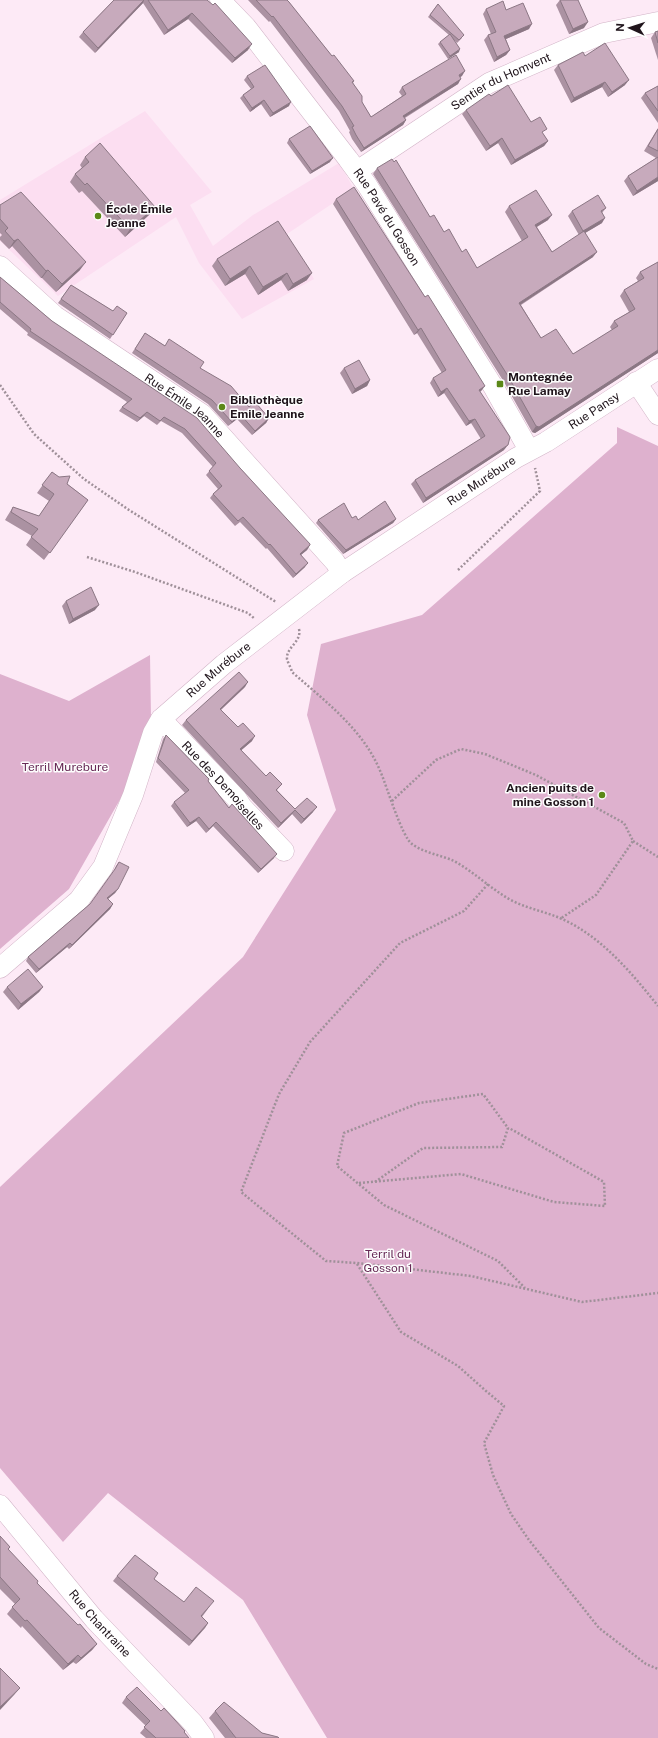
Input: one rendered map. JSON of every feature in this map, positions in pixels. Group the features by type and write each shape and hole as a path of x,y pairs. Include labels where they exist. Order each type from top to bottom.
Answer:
{"street":[{"name":"Rue Pavé du Gosson","path":"220,0 246,27 357,171 494,388 531,457"},
{"name":"Sentier du Homvent","path":"357,171 489,83 604,33 658,22"},
{"name":"Rue Émile Jeanne","path":"0,266 55,316 202,414 335,562 342,573"},
{"name":"Rue Pansy","path":"531,457 546,442 658,369"},
{"path":"636,382 658,415"},
{"name":"Rue Murébure","path":"0,968 80,900 103,867 133,795 153,734 161,720 224,664 342,573 531,457"},
{"name":"Rue des Demoiselles","path":"161,720 237,799 242,808 284,851"},
{"name":"Rue Chantraine","path":"0,1505 94,1619 193,1723 204,1738"}],"path":[{"path":"0,385 34,434 84,479 129,510 278,602 291,613 298,625 300,633 298,640 288,650 287,659 292,672 355,729 378,765 406,838 412,844 454,861 519,905 560,919 586,933 609,951 637,980 658,1006"},
{"path":"458,570 540,491 531,457"},
{"path":"87,557 135,572 248,613 268,631"},
{"path":"392,801 436,760 462,749 485,754 536,775 624,823 632,841 658,858"},
{"path":"560,919 596,895 632,841"},
{"path":"488,884 464,911 400,943 310,1042 279,1094 241,1192 326,1261 357,1263 470,1276 582,1302 658,1293"},
{"path":"358,1183 461,1174 554,1202 605,1206 604,1182 508,1128 483,1094 419,1104 344,1133 338,1166 358,1183 384,1205 498,1261 525,1289"},
{"path":"375,1182 423,1148 502,1147 508,1128"},
{"path":"357,1263 401,1332 458,1366 504,1406 484,1443 493,1475 510,1514 528,1540 599,1628 646,1664 658,1669"}],"shaded area":[{"name":"École Émile Jeanne","path":"145,111 212,192 190,205 213,246 253,215 339,163 354,189 287,234 314,279 242,319 199,263 176,217 58,296 0,241 0,200"}],"green space":[{"name":"Terril du Gosson 1","path":"617,427 658,446 658,1738 327,1738 243,1600 108,1493 63,1542 0,1468 0,1187 243,957 336,810 307,715 321,644 422,615 617,443"},
{"name":"Terril Murebure","path":"150,655 151,718 126,789 69,889 0,949 0,674 69,701"}],"building":[{"path":"114,0 144,0 98,48 83,32"},
{"path":"148,0 207,0 213,5 215,3 252,44 235,58 192,13 168,30"},
{"path":"256,0 287,0 289,2 354,81 352,82 362,96 362,102 371,117 406,94 402,87 456,55 465,71 459,75 461,79 403,116 406,120 364,148 352,127 354,126 342,106 273,16 272,17"},
{"path":"560,0 578,0 588,22 573,29"},
{"path":"503,1 506,10 523,3 532,24 504,36 510,50 497,57 488,35 496,32 486,9"},
{"path":"438,4 464,35 459,40 430,15"},
{"path":"658,31 658,43 655,32"},
{"path":"450,34 460,49 450,56 440,42"},
{"path":"605,43 629,80 612,92 605,82 574,98 558,65 583,52 585,56"},
{"path":"265,65 291,102 273,113 264,100 252,108 243,95 254,87 247,76"},
{"path":"508,85 531,122 540,117 547,129 542,132 548,141 515,160 502,138 490,146 466,110 489,94 491,96"},
{"path":"658,86 658,111 645,93"},
{"path":"310,126 333,158 312,171 289,139"},
{"path":"658,129 658,151 648,146"},
{"path":"100,143 155,207 130,229 87,183 85,185 75,174 89,162 85,157"},
{"path":"658,157 658,177 637,191 628,176"},
{"path":"392,159 394,162 396,160 430,217 434,215 444,232 449,229 462,252 466,249 477,268 528,237 509,206 536,190 552,215 535,225 552,252 584,231 597,252 519,303 541,338 556,329 573,354 618,326 614,321 635,309 624,290 644,278 640,272 658,262 658,350 539,427 536,426 508,376 377,168"},
{"path":"354,187 425,297 428,295 485,386 479,390 510,437 508,445 426,498 415,480 485,436 475,419 469,421 447,388 441,392 433,378 446,370 421,328 418,330 336,199"},
{"path":"21,192 86,262 62,284 48,270 46,271 18,239 14,241 5,231 8,228 0,219 0,205"},
{"path":"598,195 606,208 601,211 605,218 583,231 572,211"},
{"path":"278,221 312,273 293,284 287,273 263,287 250,266 230,279 217,259"},
{"path":"0,277 52,321 197,418 240,468 310,544 300,554 308,563 296,574 270,544 269,545 243,517 238,521 213,494 222,486 209,471 216,463 185,429 164,417 160,421 147,412 140,418 122,407 132,399 30,331 31,329 0,302"},
{"path":"71,285 113,311 117,306 127,313 113,335 61,299"},
{"path":"145,333 165,346 169,339 204,362 200,368 231,386 249,407 255,402 269,418 255,431 240,414 232,422 212,400 135,349"},
{"path":"359,360 370,380 355,389 344,368"},
{"path":"52,472 59,477 70,476 67,484 88,500 50,553 31,537 38,529 11,512 13,507 39,516 54,494 42,485"},
{"path":"385,501 396,519 346,550 318,520 344,503 352,518 356,516 358,520"},
{"path":"91,587 99,605 73,619 66,601"},
{"path":"239,672 248,682 220,709 238,727 243,723 255,736 240,749 266,776 270,772 282,784 276,790 295,809 307,798 317,807 304,819 295,810 281,823 186,720"},
{"path":"166,735 209,779 208,781 229,808 232,804 277,854 261,869 216,822 209,829 199,817 190,823 174,802 189,790 158,758"},
{"path":"119,862 129,867 118,889 107,898 113,904 72,945 70,943 39,969 28,957 90,904"},
{"path":"28,969 43,987 21,1004 7,987"},
{"path":"0,1536 10,1547 8,1549 38,1581 37,1583 78,1625 80,1624 97,1644 81,1658 78,1655 68,1664 27,1620 25,1621 12,1607 20,1599 0,1577"},
{"path":"135,1555 158,1573 154,1579 184,1602 196,1587 214,1601 201,1616 208,1623 192,1641 117,1576"},
{"path":"0,1668 20,1688 0,1707"},
{"path":"137,1687 161,1711 164,1708 185,1731 184,1732 189,1738 156,1738 144,1727 150,1721 126,1697"},
{"path":"224,1702 262,1733 279,1738 236,1738 215,1711"}],"place":[{"name":"École Émile Jeanne","path":"98,216"},
{"name":"Montegnée Rue Lamay","path":"500,384"},
{"name":"Bibliothèque Emile Jeanne","path":"222,407"},
{"name":"Ancien puits de mine Gosson 1","path":"602,795"}]}
